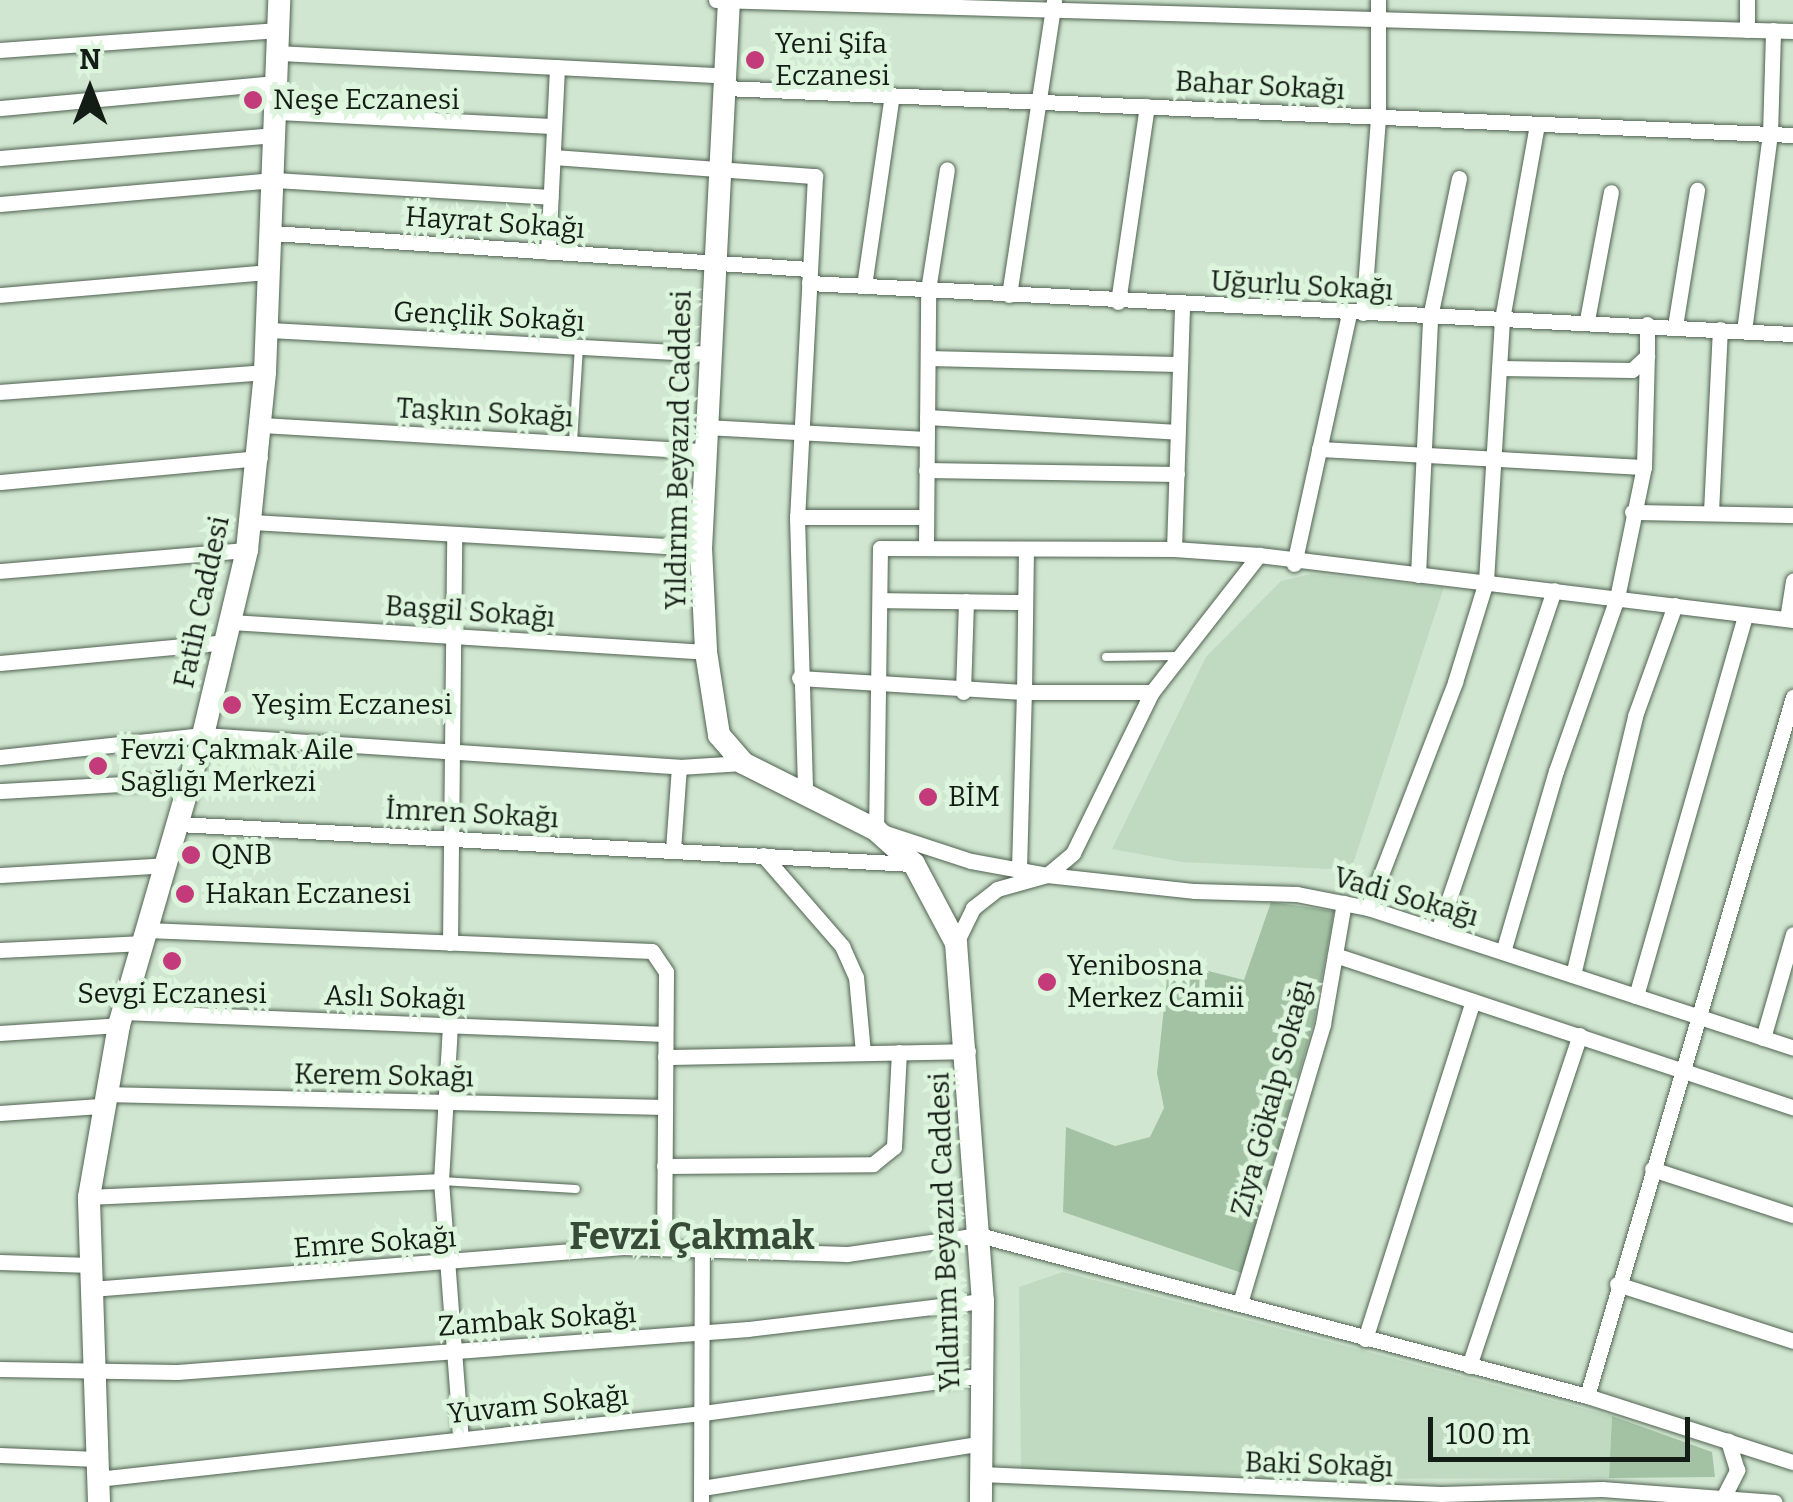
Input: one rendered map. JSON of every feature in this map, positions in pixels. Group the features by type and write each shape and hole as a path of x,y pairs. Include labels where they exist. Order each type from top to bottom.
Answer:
{"main road":[{"name":"Fatih Caddesi","path":"98,1480 89,1197 101,1100 203,735 247,550 260,458 268,330 279,0"},
{"name":"Yıldırım Beyazıd Caddesi","path":"729,0 708,354 702,548 706,652 719,735 743,763 876,830 914,864 956,943 968,1050 984,1301 980,1502"}],"street":[{"path":"716,0 1053,5 1793,31"},
{"path":"1294,564 1319,449 1356,313 1378,117 1378,0"},
{"path":"1747,0 1747,30"},
{"path":"1009,295 1053,5"},
{"path":"1744,331 1770,134 1773,30"},
{"name":"Bahar Sokağı","path":"0,50 278,41 892,95 1793,135"},
{"path":"548,252 556,67"},
{"path":"0,108 277,83"},
{"path":"864,286 892,95"},
{"path":"1118,302 1147,106"},
{"path":"0,158 276,124 554,126"},
{"path":"1368,908 1456,682 1486,581 1502,319 1537,124"},
{"path":"554,157 815,176 799,432 800,678 805,794"},
{"path":"926,544 928,290 947,168"},
{"path":"1418,575 1430,317 1459,178"},
{"path":"0,204 274,180 550,197"},
{"path":"1675,326 1696,190"},
{"path":"1587,320 1611,192"},
{"name":"Hayrat Sokağı","path":"272,233 714,264"},
{"name":"Uğurlu Sokağı","path":"714,264 864,286 1430,317 1587,320 1793,334"},
{"path":"0,295 271,272"},
{"path":"1174,549 1177,364 1182,304"},
{"path":"1503,952 1556,770 1618,598 1632,512 1644,467 1647,324"},
{"name":"Gençlik Sokağı","path":"268,330 708,354"},
{"path":"1711,512 1720,330"},
{"path":"1499,368 1632,370 1646,356"},
{"path":"928,358 1177,364"},
{"path":"0,392 265,372"},
{"path":"927,417 1178,432"},
{"name":"Taşkın Sokağı","path":"262,425 572,443 799,432 927,439"},
{"path":"1319,449 1644,467"},
{"path":"0,482 260,458"},
{"path":"926,470 1177,474"},
{"path":"1632,512 1793,515"},
{"path":"798,517 926,517"},
{"path":"876,830 879,517"},
{"path":"251,522 702,548"},
{"path":"450,944 454,534"},
{"path":"880,548 926,544 1174,549 1486,581 1790,620 1793,580"},
{"path":"1019,870 1026,549"},
{"path":"0,571 247,550"},
{"path":"956,943 974,908 997,889 1047,875 1074,853 1152,692 1260,556"},
{"path":"1438,931 1554,590"},
{"path":"880,600 1025,602"},
{"path":"963,692 966,601"},
{"path":"1573,976 1635,716 1675,606"},
{"path":"1636,996 1746,615"},
{"name":"Başgil Sokağı","path":"0,663 229,632 452,636 706,652"},
{"path":"800,678 963,692 1152,692"},
{"path":"1587,1396 1793,697"},
{"path":"0,757 203,735 450,748 679,767 743,763"},
{"path":"673,850 679,767"},
{"path":"0,791 190,780"},
{"name":"İmren Sokağı","path":"178,824 914,864"},
{"name":"Vadi Sokağı","path":"876,830 1047,875 1368,908 1793,1048"},
{"path":"763,856 842,946 856,977 864,1053"},
{"path":"0,875 166,865"},
{"name":"Ziya Gökalp Sokağı","path":"1240,1303 1323,1024 1344,903"},
{"path":"1763,1038 1793,934"},
{"path":"0,950 145,936 652,951 666,972 664,1246"},
{"path":"1335,955 1793,1107"},
{"path":"1365,1338 1473,1000"},
{"name":"Aslı Sokağı","path":"0,1033 121,1019 450,1025 666,1034"},
{"path":"450,1025 442,1102 441,1180 461,1438"},
{"path":"1469,1366 1580,1035"},
{"path":"665,1057 968,1050"},
{"path":"664,1166 873,1164 894,1148 899,1052"},
{"name":"Kerem Sokağı","path":"0,1113 101,1100 665,1107"},
{"path":"1652,1170 1793,1214"},
{"path":"89,1197 441,1180"},
{"path":"979,1235 1587,1396 1793,1462"},
{"name":"Emre Sokağı","path":"90,1290 702,1244 761,1254 846,1254 979,1235"},
{"path":"702,1244 702,1495 982,1443"},
{"path":"0,1262 90,1266"},
{"path":"1617,1284 1793,1341"},
{"name":"Zambak Sokağı","path":"0,1369 93,1372 452,1351 702,1333 984,1301"},
{"name":"Yuvam Sokağı","path":"0,1455 98,1480 703,1413 984,1375"},
{"path":"1722,1499 1738,1470 1728,1440"},
{"name":"Baki Sokağı","path":"980,1474 1156,1484 1243,1495 1601,1496 1775,1502"},
{"path":"1154,1502 1156,1484"}],"lane":[{"path":"572,443 579,347"},
{"path":"1106,657 1178,656"},
{"path":"441,1180 576,1189"}],"shaded area":[{"path":"1312,574 1444,587 1351,870 1182,862 1112,849 1206,657 1281,581"},
{"path":"1271,902 1334,911 1314,1021 1242,1273 1063,1212 1066,1127 1115,1146 1150,1137 1164,1108 1157,1073 1169,961 1244,980"},
{"path":"1063,1272 1612,1416 1609,1478 1304,1479 1021,1469 1019,1287"},
{"path":"1612,1416 1712,1452 1715,1477 1609,1478"}],"place":[{"name":"Yeni Şifa Eczanesi","path":"755,60"},
{"name":"Neşe Eczanesi","path":"253,100"},
{"name":"Yeşim Eczanesi","path":"232,705"},
{"name":"Fevzi Çakmak Aile Sağlığı Merkezi","path":"98,766"},
{"name":"BİM","path":"928,797"},
{"name":"QNB","path":"191,855"},
{"name":"Hakan Eczanesi","path":"185,894"},
{"name":"Sevgi Eczanesi","path":"172,961"},
{"name":"Yenibosna Merkez Camii","path":"1047,982"}],"district":[{"name":"Fevzi Çakmak","path":"692,1237"}]}
